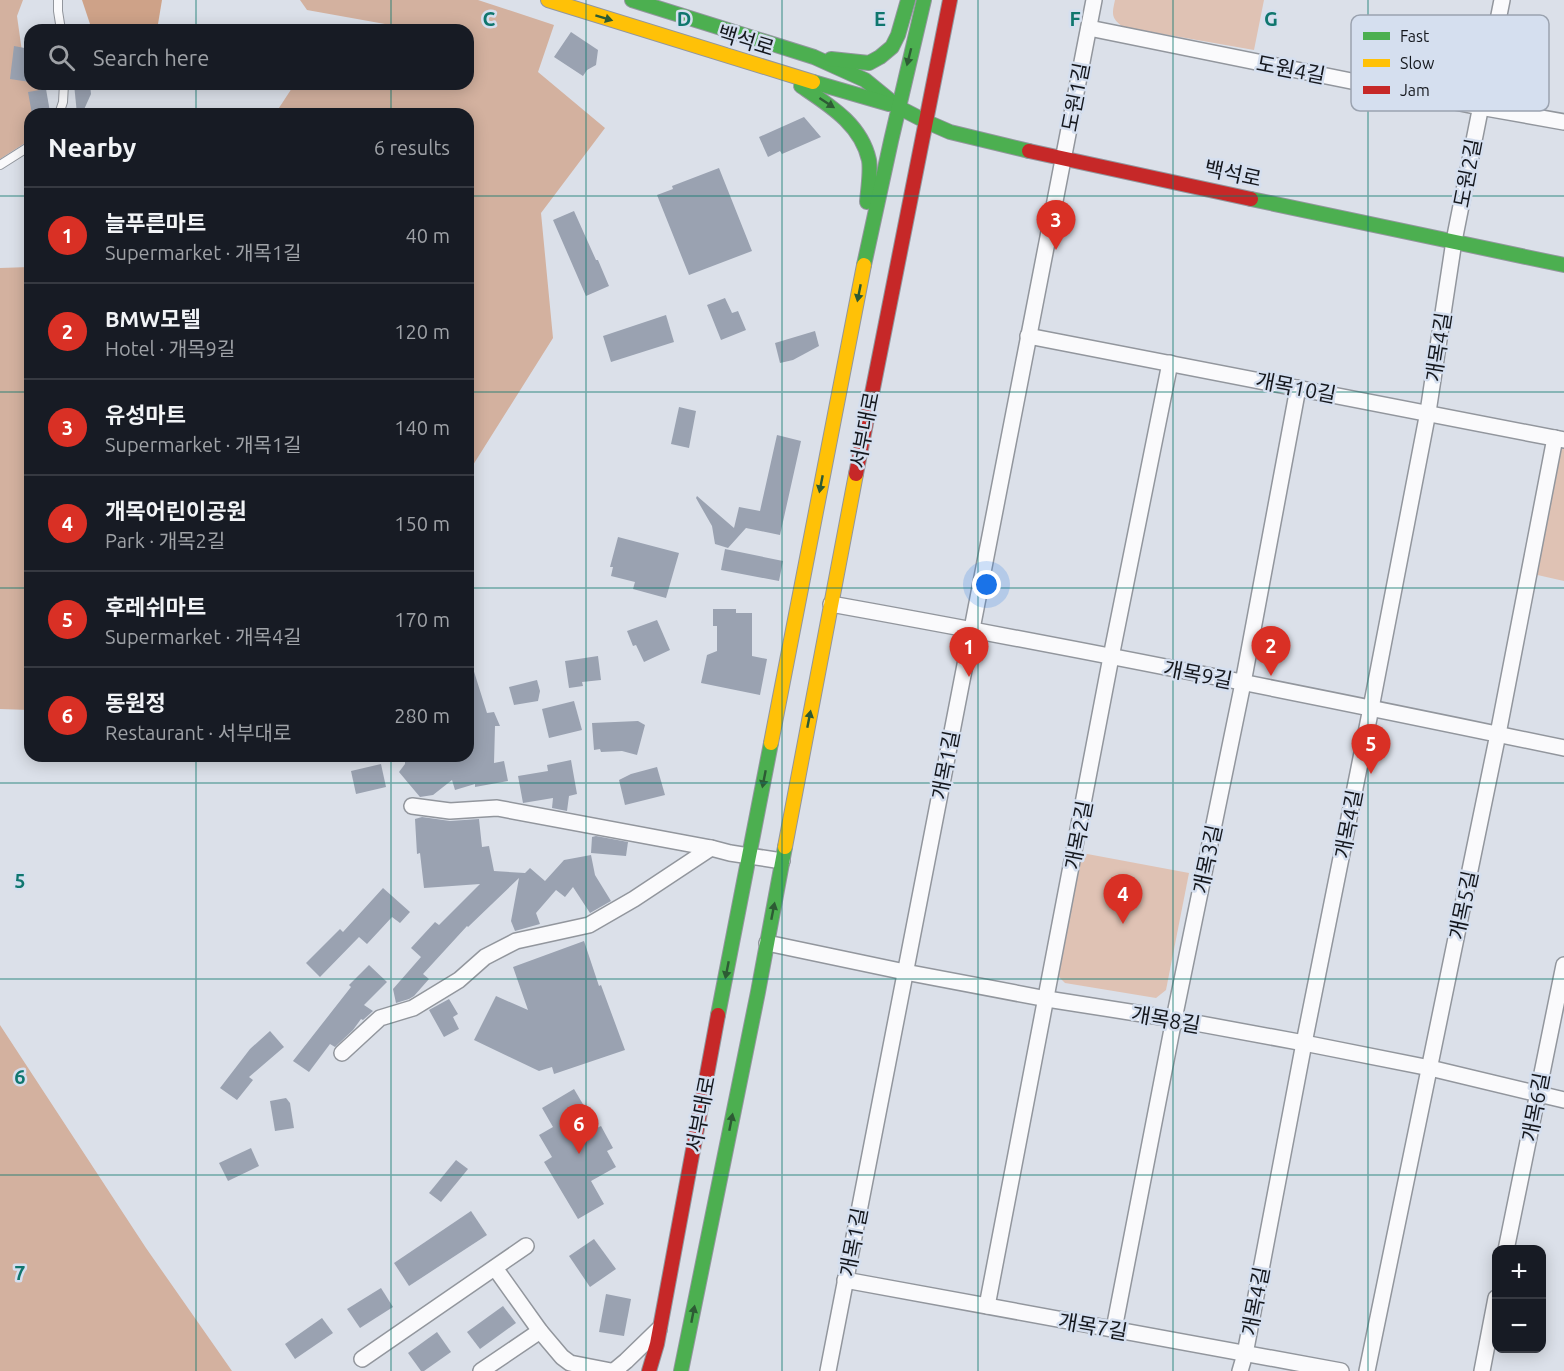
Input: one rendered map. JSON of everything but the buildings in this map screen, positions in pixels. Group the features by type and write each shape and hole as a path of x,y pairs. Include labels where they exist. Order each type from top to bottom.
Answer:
{"main road":[{"name":"백석로","path":"548,0 898,107"},
{"name":"백석로","path":"632,0 814,57 865,81 898,107 950,132 1063,159 1564,265"},
{"path":"814,57 869,63 880,57 892,47 898,35 908,0"},
{"name":"서부대로","path":"649,1371 870,236 924,0"},
{"name":"서부대로","path":"681,1371 767,943 856,467 950,0"},
{"path":"778,71 838,111 859,135 869,161 867,197 870,236"}],"street":[{"name":"도원1길","path":"1063,159 1094,0"},
{"name":"도원2길","path":"1499,15 1502,0"},
{"name":"도원4길","path":"1089,28 1351,81"},
{"name":"도원2길","path":"1454,241 1479,111"},
{"name":"도원4길","path":"1501,111 1564,123"},
{"name":"개목1길","path":"828,1371 1063,159"},
{"name":"개목4길","path":"1240,1371 1428,412 1454,241"},
{"name":"개목10길","path":"1028,336 1560,439"},
{"name":"개목2길","path":"987,1306 1170,363"},
{"name":"개목3길","path":"1114,1329 1243,682 1298,388"},
{"name":"개목5길","path":"1368,1371 1560,439"},
{"name":"개목9길","path":"831,604 1243,682 1564,748"},
{"path":"412,806 450,811 496,808 782,861"},
{"path":"342,1053 380,1018 413,1008 459,980 485,957 516,941 589,925 634,899 711,848"},
{"name":"개목8길","path":"767,943 1047,999 1304,1043 1430,1068 1564,1100"},
{"name":"개목6길","path":"1507,1245 1564,965"},
{"path":"362,1359 526,1246"},
{"path":"495,1268 540,1330 562,1357 570,1363 612,1371 626,1361 659,1329"},
{"name":"개목7길","path":"845,1280 1341,1371"},
{"path":"1482,1371 1492,1323"},
{"path":"481,1371 540,1330"}],"lane":[{"path":"58,0 60,24"},
{"path":"61,108 64,90"},
{"path":"0,165 24,150"}],"shaded area":[{"path":"0,0 23,0 17,16 24,61 24,90 40,90 40,108 24,108 24,144 0,159"},
{"path":"82,0 162,0 158,24 90,24"},
{"path":"300,0 478,0 554,25 538,72 605,128 541,213 553,338 474,463 474,108 279,108 291,90 474,90 474,24 385,24 307,10"},
{"path":"1115,0 1264,0 1254,50 1123,27 1113,15"},
{"path":"24,267 24,710 0,709 0,268"},
{"path":"1560,444 1564,445 1564,581 1533,574"},
{"path":"1082,853 1189,873 1166,990 1156,998 1065,983 1057,975"},
{"path":"0,1025 146,1248 232,1371 0,1371"}],"traffic: fast":[{"path":"632,0 814,57 865,80 898,107 927,122 950,132 1029,151"},
{"path":"831,59 869,63 880,57 892,47 898,35 908,0"},
{"path":"864,265 924,0"},
{"path":"813,82 889,104"},
{"path":"801,86 842,117 859,136 869,160 867,202"},
{"path":"1251,199 1564,265"},
{"path":"718,1015 771,743"},
{"path":"681,1371 785,847"}],"traffic: slow":[{"path":"548,0 813,82"},
{"path":"771,743 864,265"},
{"path":"785,847 856,474"}],"traffic: jam":[{"path":"856,474 950,0"},
{"path":"1029,151 1251,199"},
{"path":"649,1371 657,1344 718,1015"}],"place":[{"name":"유성마트","path":"1056,250"},
{"name":"BMW모텔","path":"1271,676"},
{"name":"늘푸른마트","path":"969,677"},
{"name":"후레쉬마트","path":"1371,774"},
{"name":"개목어린이공원","path":"1123,924"},
{"name":"동원정","path":"579,1154"}]}
